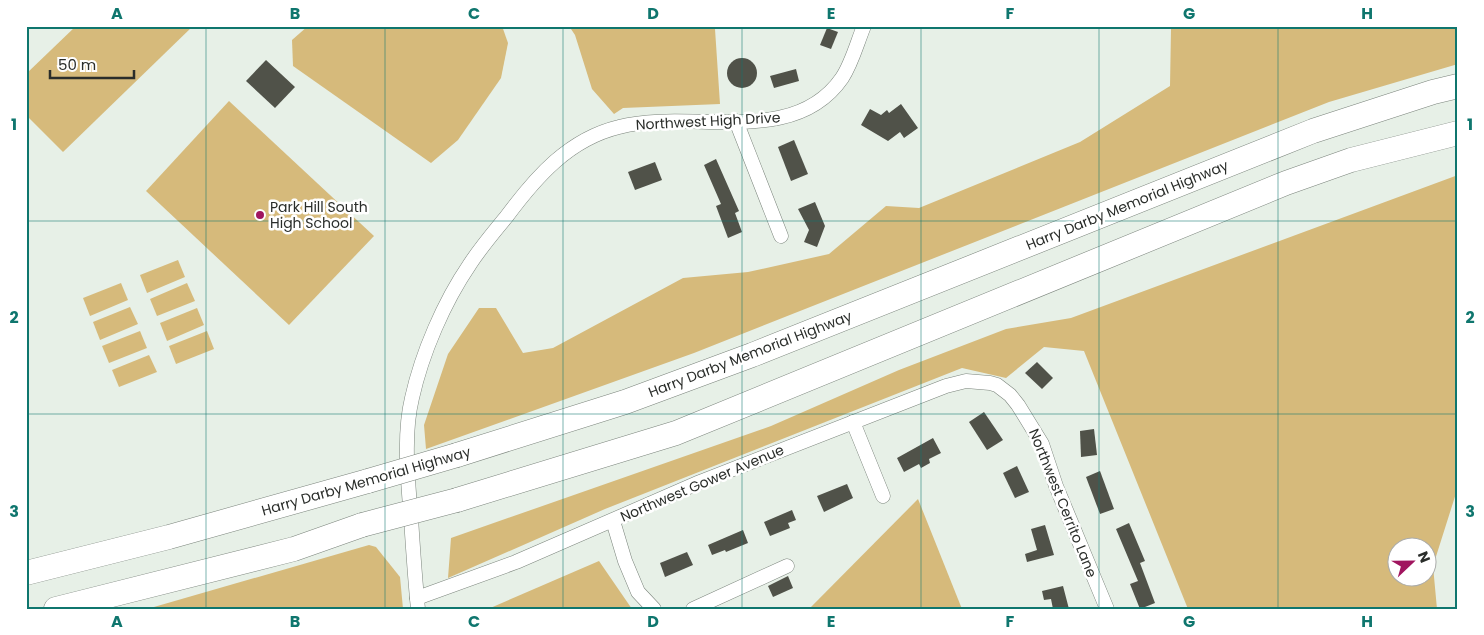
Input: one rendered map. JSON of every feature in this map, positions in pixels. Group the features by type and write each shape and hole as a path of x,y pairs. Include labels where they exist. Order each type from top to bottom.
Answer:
{"highway":[{"name":"Harry Darby Memorial Highway","path":"26,573 169,537 368,481 625,402 762,351 1313,131 1433,92 1458,86"},
{"path":"56,609 294,548 362,525 457,500 676,433 1286,183 1351,160 1458,133"},
{"path":"87,609 124,591"}],"street":[{"name":"Northwest High Drive","path":"418,603 408,490 407,441 411,400 422,362 439,322 454,290 470,264 545,170 559,158 596,135 620,126 652,122 736,121 782,118 807,109 834,88 843,76 864,26"},
{"path":"736,121 781,236"},
{"name":"Northwest Gower Avenue","path":"418,603 613,521 700,482 853,422 957,382 973,380 990,383"},
{"name":"Northwest Cerrito Lane","path":"990,383 997,385 1010,395 1031,424 1042,444 1056,486 1107,609"},
{"path":"853,422 883,496"},
{"path":"613,521 625,561 638,592 654,609"},
{"path":"693,609 787,566"}],"shaded area":[{"path":"76,26 193,26 63,152 26,115 26,74"},
{"path":"308,26 502,26 508,43 501,78 458,140 431,163 293,66 292,40"},
{"path":"569,26 729,26 715,29 720,104 623,108 614,114 592,89 575,35"},
{"path":"1169,26 1458,26 1458,64 1329,102 694,353 426,449 424,425 448,354 479,308 496,308 523,353 553,348 683,278 748,272 829,254 886,206 919,208 1080,142 1170,86 1171,29"},
{"path":"229,101 374,236 289,325 146,191"},
{"path":"1458,175 1458,487 1436,557 1436,538 1386,538 1386,588 1435,588 1437,609 1188,609 1084,351 1044,347 1006,378 962,368 605,509 448,578 451,538 771,426 899,370 1006,329 1071,318"},
{"path":"178,260 185,277 147,293 140,275"},
{"path":"121,283 128,300 90,316 83,298"},
{"path":"187,283 195,301 157,316 150,299"},
{"path":"130,307 138,324 100,340 93,322"},
{"path":"197,308 204,325 167,341 160,323"},
{"path":"140,331 147,348 109,363 102,346"},
{"path":"207,331 214,349 176,364 169,346"},
{"path":"149,355 157,372 119,387 112,370"},
{"path":"918,499 962,609 809,609"},
{"path":"369,545 376,547 400,577 403,609 147,609"},
{"path":"599,561 632,609 488,609"}],"building":[{"path":"827,28 838,32 831,49 820,45"},
{"path":"742,58 752,63 757,73 752,83 742,88 732,83 727,73 732,63"},
{"path":"266,60 295,87 275,108 246,81"},
{"path":"796,69 799,81 774,88 770,76"},
{"path":"901,104 918,128 904,138 900,132 888,141 861,125 870,109 881,115 887,110 889,113"},
{"path":"794,140 808,174 791,181 778,147"},
{"path":"716,159 739,211 735,213 742,232 728,238 716,206 721,204 704,165"},
{"path":"655,162 662,180 635,190 628,172"},
{"path":"815,202 825,226 817,247 804,242 809,230 798,209"},
{"path":"1037,362 1053,378 1042,389 1025,373"},
{"path":"984,412 1003,440 987,450 969,422"},
{"path":"1094,429 1097,455 1081,457 1080,431"},
{"path":"933,438 941,453 929,459 930,463 921,468 919,464 904,472 897,458"},
{"path":"1017,466 1029,492 1015,498 1003,473"},
{"path":"1100,471 1114,509 1100,514 1086,477"},
{"path":"847,484 853,498 824,512 817,496"},
{"path":"792,510 796,520 788,523 790,528 770,536 764,522"},
{"path":"1129,523 1145,561 1140,563 1155,603 1140,609 1130,584 1138,581 1116,529"},
{"path":"1045,525 1054,555 1027,562 1025,554 1037,550 1031,529"},
{"path":"743,530 748,543 726,552 725,550 712,555 708,545"},
{"path":"687,552 693,565 665,577 660,563"},
{"path":"788,576 793,588 773,597 768,586"},
{"path":"1063,586 1069,609 1053,609 1051,599 1044,600 1042,591"}],"place":[{"name":"Park Hill South High School","path":"260,215"}]}
